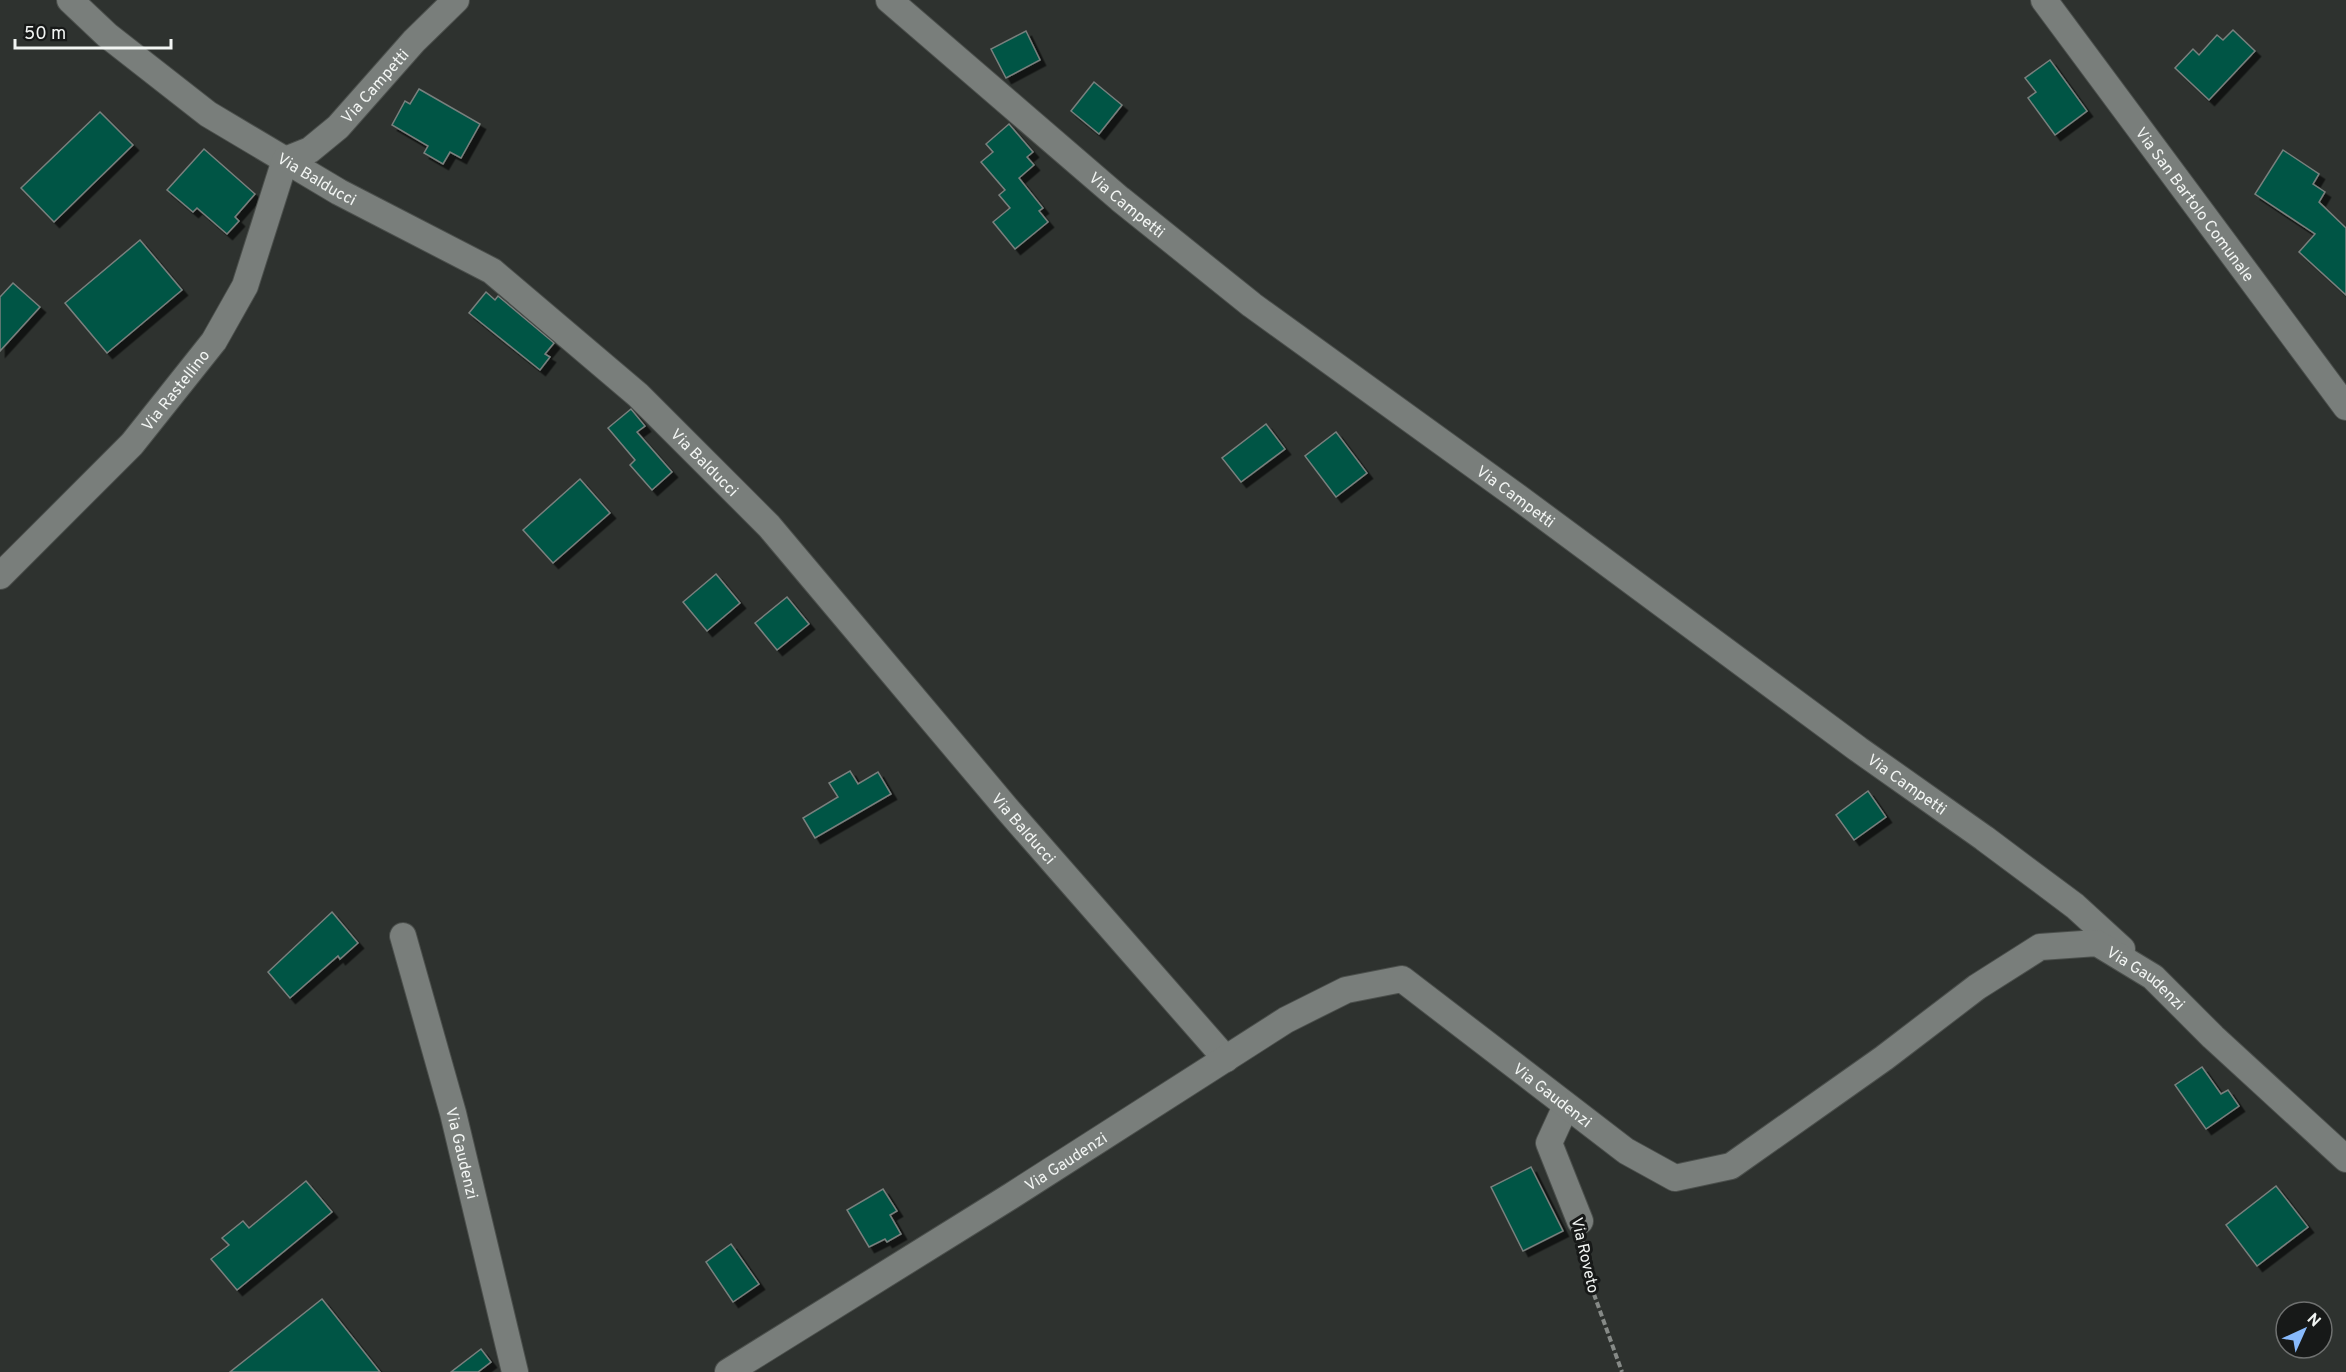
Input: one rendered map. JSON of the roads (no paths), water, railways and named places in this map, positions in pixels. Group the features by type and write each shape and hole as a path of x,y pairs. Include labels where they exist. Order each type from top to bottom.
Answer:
{"street":[{"name":"Via Balducci","path":"70,0 107,35 208,114 339,192 492,271 638,395 769,526 1008,810 1226,1059"},
{"name":"Via Campetti","path":"285,160 310,150 338,127 414,41 456,0"},
{"name":"Via Campetti","path":"889,0 1120,199 1252,305 1515,495 1858,749 2048,885 2075,906 2153,977"},
{"name":"Via San Bartolo Comunale","path":"2044,0 2346,406"},
{"name":"Via Rastellino","path":"0,576 132,444 214,341 245,286 285,160"},
{"name":"Via Gaudenzi","path":"403,936 453,1113 509,1369"},
{"name":"Via Gaudenzi","path":"728,1372 1011,1196 1286,1020 1346,990 1402,979 1626,1151 1675,1178 1731,1166 1884,1058 1977,987 2040,946 2097,943 2153,977 2213,1037 2346,1159"},
{"name":"Via Roveto","path":"1566,1106 1549,1143 1580,1221"}]}
